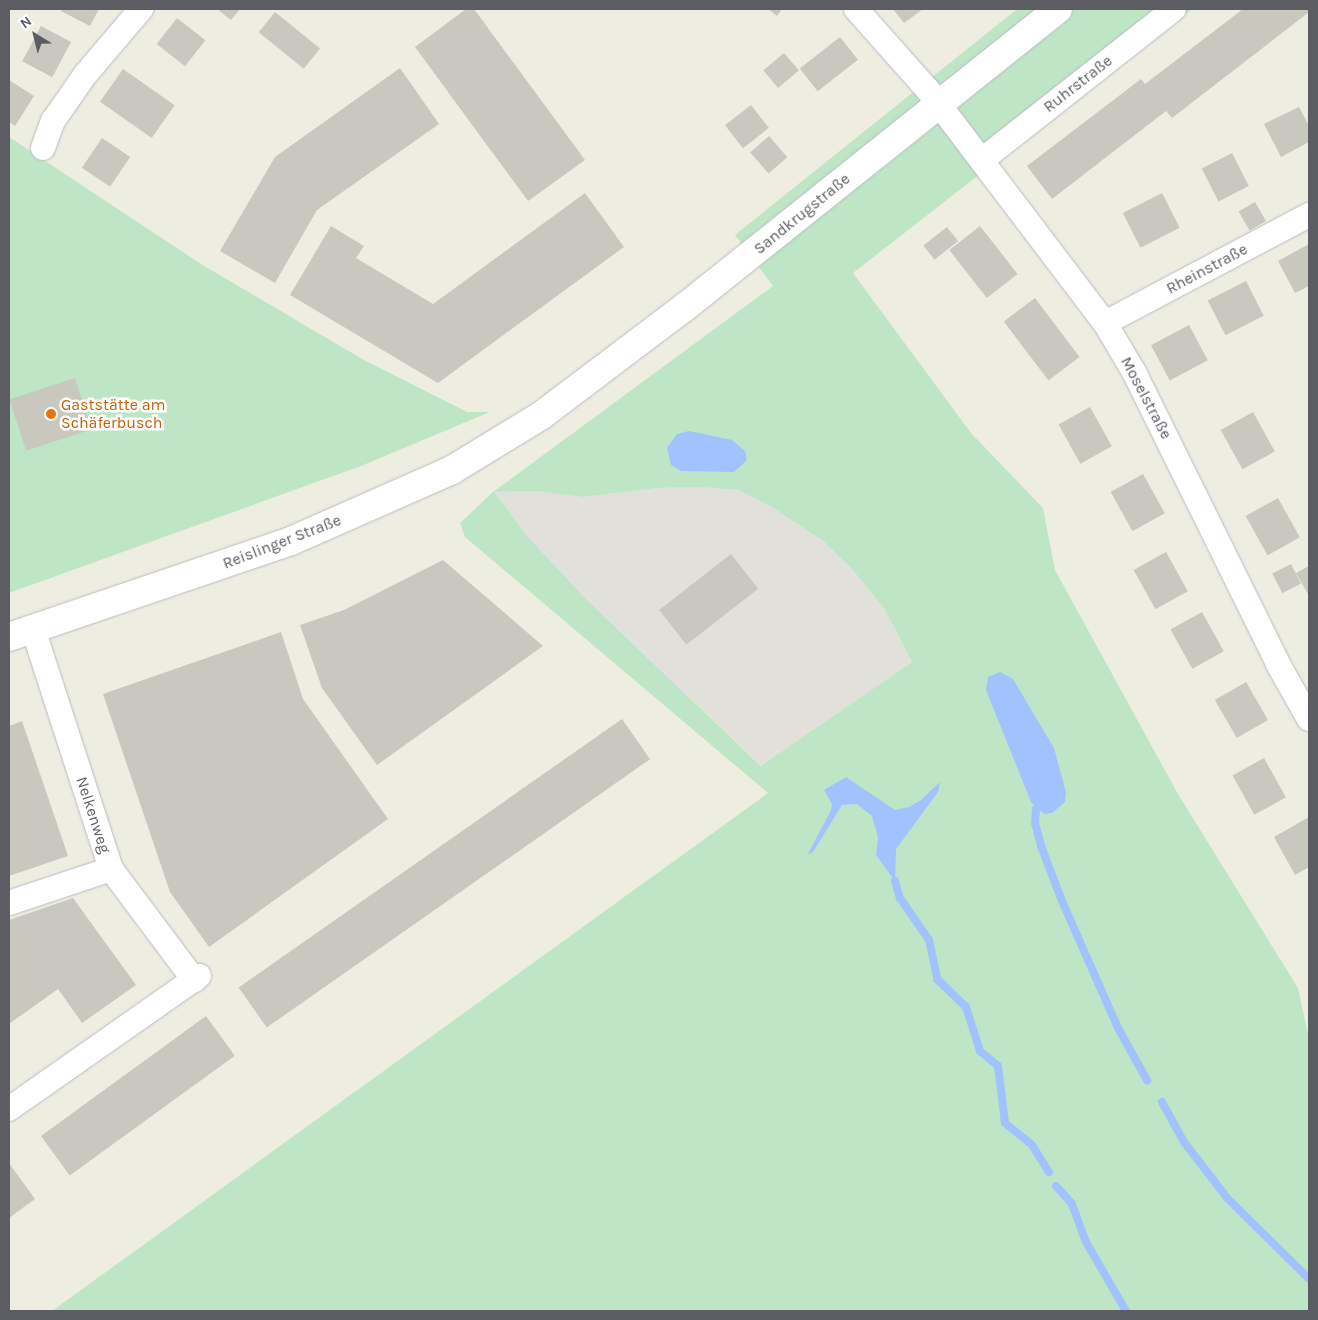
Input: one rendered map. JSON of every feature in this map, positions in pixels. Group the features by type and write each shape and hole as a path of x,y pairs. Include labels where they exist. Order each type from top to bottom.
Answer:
{"street":[{"path":"43,148 53,121 141,9"},
{"name":"Moselstraße","path":"856,9 939,104 1105,323 1134,372 1278,664 1309,718"},
{"name":"Sandkrugstraße","path":"542,415 685,307 1058,9"},
{"name":"Ruhrstraße","path":"982,160 1174,9"},
{"name":"Rheinstraße","path":"1105,323 1309,215"},
{"name":"Reislinger Straße","path":"21,633 292,541 452,470 542,415"},
{"name":"Nelkenweg","path":"9,1109 196,978 111,869 21,633"},
{"path":"9,903 111,869"}],"shaded area":[{"path":"700,487 738,490 770,506 823,541 852,569 884,608 912,662 762,766 586,599 527,536 493,492 536,491 583,497 658,488"}],"green space":[{"path":"1017,9 1192,9 853,273 971,433 1043,508 1055,570 1178,794 1298,988 1309,1039 1309,1311 52,1311 768,793 465,537 460,523 493,492 773,286 735,235","holes":["700,487 738,490 770,506 823,541 852,569 884,608 912,662 761,766 586,599 527,536 494,492 536,491 583,497 658,488"]},
{"path":"9,137 201,264 364,360 467,412 490,412 361,466 9,593"}],"water":[{"path":"689,431 732,440 745,451 747,460 734,472 681,471 671,465 667,448 677,434"},
{"path":"1000,672 1013,679 1054,748 1066,792 1065,802 1052,813 1044,814 1031,802 986,690 988,677"},
{"path":"846,777 895,810 909,807 921,800 940,782 938,792 896,849 895,881 876,855 878,837 872,816 857,804 842,805 813,852 808,854 831,810 832,804 824,790"}],"building":[{"path":"63,9 99,9 90,26 61,11"},
{"path":"217,9 240,9 231,20"},
{"path":"466,9 474,9 585,160 528,201 415,47"},
{"path":"768,9 782,9 777,16"},
{"path":"893,9 923,9 904,23"},
{"path":"1243,9 1309,9 1309,12 1172,118 1166,111 1052,199 1027,166 1141,79 1145,84"},
{"path":"275,12 320,49 304,69 259,32"},
{"path":"177,18 205,40 185,66 157,44"},
{"path":"41,26 71,42 52,77 22,61"},
{"path":"840,37 858,60 818,91 800,68"},
{"path":"784,53 799,71 778,88 763,70"},
{"path":"400,68 439,124 317,210 275,283 220,251 275,157"},
{"path":"123,69 175,105 152,138 100,102"},
{"path":"9,80 34,96 15,126 9,122"},
{"path":"751,105 769,128 743,148 725,125"},
{"path":"1299,107 1309,126 1309,142 1281,157 1264,124"},
{"path":"769,136 787,157 769,174 750,152"},
{"path":"102,138 130,157 110,187 82,168"},
{"path":"1232,153 1249,186 1219,201 1202,168"},
{"path":"585,193 624,247 438,383 290,295 331,226 364,246 356,258 433,304"},
{"path":"1162,193 1180,228 1141,248 1123,213"},
{"path":"1255,202 1266,221 1250,231 1239,212"},
{"path":"980,226 1018,274 987,298 949,250"},
{"path":"947,227 958,241 934,260 923,245"},
{"path":"1309,244 1309,286 1295,293 1278,261"},
{"path":"1246,281 1264,316 1225,335 1208,301"},
{"path":"1035,298 1080,357 1048,381 1004,321"},
{"path":"1189,325 1208,360 1170,381 1151,345"},
{"name":"Gaststätte am Schäferbusch","path":"75,378 92,429 26,451 9,399"},
{"path":"1090,407 1112,446 1080,464 1059,424"},
{"path":"1253,412 1275,451 1242,469 1221,430"},
{"path":"1143,474 1165,513 1132,531 1111,492"},
{"path":"1278,498 1300,537 1267,555 1246,516"},
{"path":"1166,552 1188,591 1155,609 1134,570"},
{"path":"731,554 758,589 686,645 659,610"},
{"path":"443,560 543,646 377,765 322,688 300,625 344,610"},
{"path":"1291,564 1301,584 1282,593 1272,574"},
{"path":"1309,566 1309,596 1296,573"},
{"path":"1202,612 1224,651 1192,669 1171,629"},
{"path":"281,632 303,699 388,819 209,947 170,892 103,694"},
{"path":"1246,682 1268,720 1237,738 1215,700"},
{"path":"622,719 650,759 267,1028 239,987"},
{"path":"22,721 68,856 9,876 9,726"},
{"path":"1264,758 1286,797 1254,815 1233,775"},
{"path":"1309,817 1309,867 1295,875 1274,837"},
{"path":"73,898 136,985 82,1023 58,989 9,1024 9,920"},
{"path":"206,1016 235,1056 70,1176 41,1136"},
{"path":"9,1163 35,1199 9,1218"}],"waterway":[{"path":"1036,809 1035,823 1041,846 1062,901 1118,1028 1147,1080"},
{"path":"895,881 900,898 929,940 937,979 966,1007 980,1051 998,1066 1005,1123 1032,1145 1049,1172"},
{"path":"1162,1102 1184,1142 1228,1199 1309,1279"},
{"path":"1056,1186 1072,1204 1086,1242 1126,1311"}],"place":[{"name":"Gaststätte am Schäferbusch","path":"51,414"}]}
